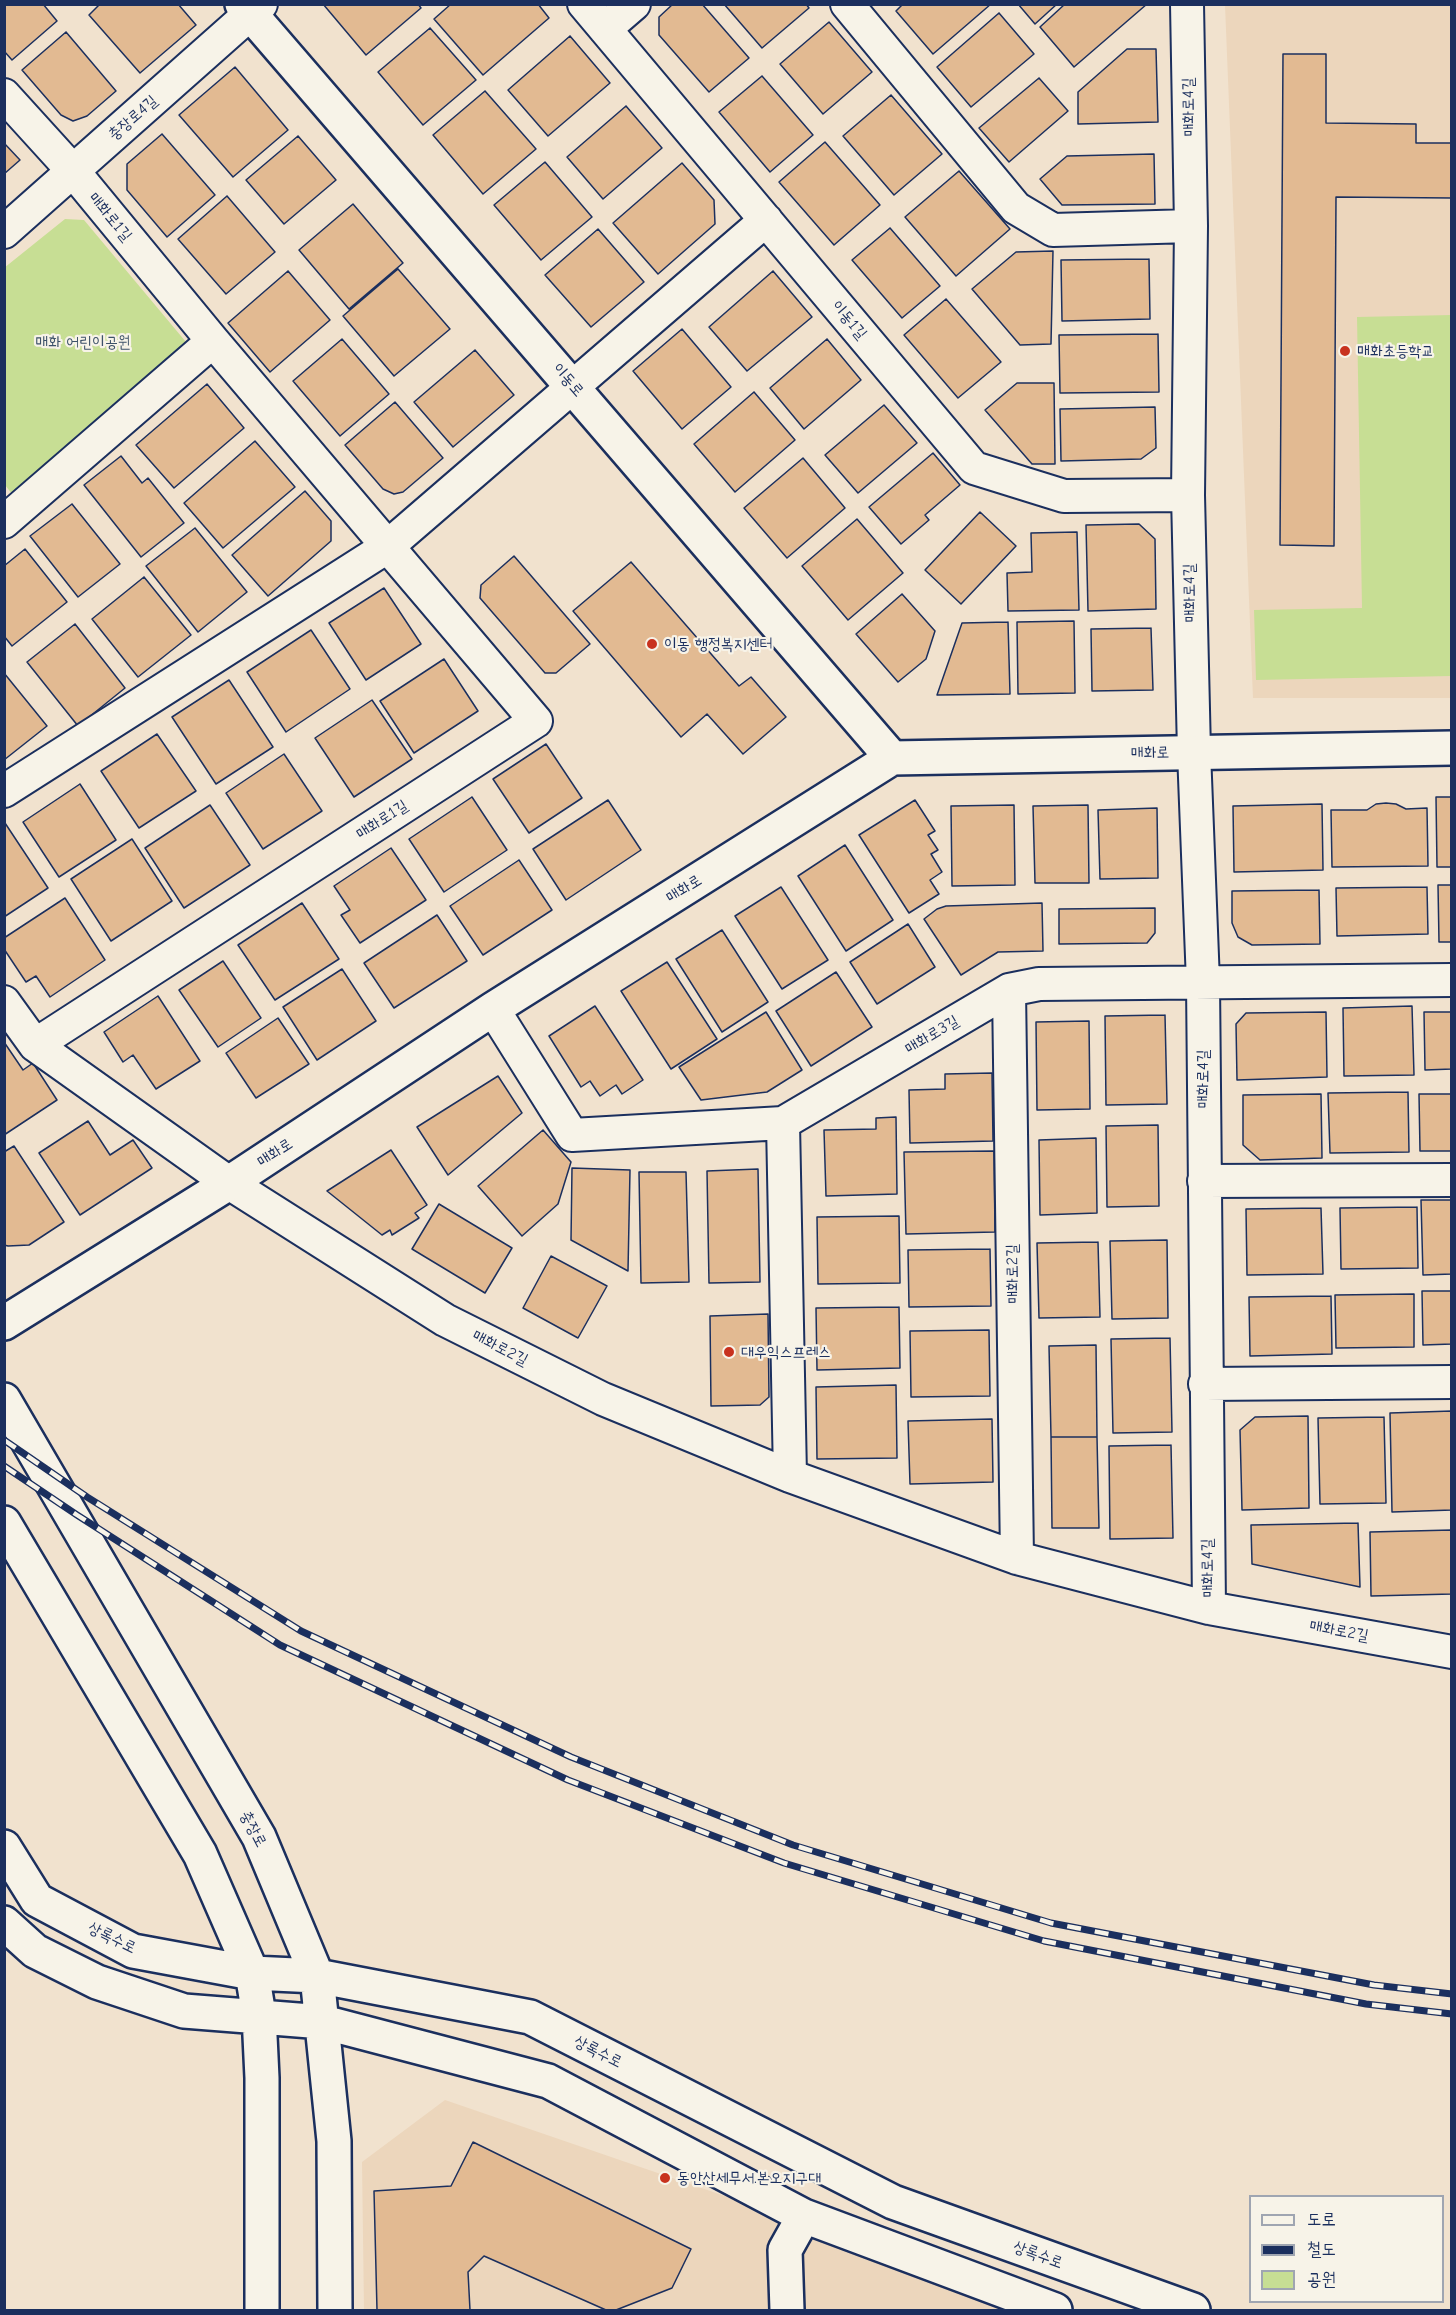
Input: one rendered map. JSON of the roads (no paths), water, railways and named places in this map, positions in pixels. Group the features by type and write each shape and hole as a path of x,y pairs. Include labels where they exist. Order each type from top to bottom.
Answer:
{"street":[{"name":"이동1길","path":"584,4 974,468 1064,496 1188,495"},
{"path":"605,29 634,4"},
{"path":"847,4 1016,208 1053,230 1191,226"},
{"name":"매화로4길","path":"1187,4 1191,226 1188,495 1194,752 1203,982 1205,1384 1209,1608"},
{"name":"충장로4길","path":"4,232 251,8"},
{"name":"이동로","path":"251,8 892,758"},
{"name":"매화로1길","path":"4,95 72,171 387,547 536,720 34,1045"},
{"path":"4,791 387,547 766,220"},
{"path":"4,522 213,341"},
{"name":"매화로","path":"4,1323 229,1183 493,1009 892,758 1452,748"},
{"name":"매화로3길","path":"493,1009 572,1136 783,1123 1009,990 1039,984 1452,980"},
{"name":"매화로2길","path":"1009,990 1017,1558"},
{"path":"4,1002 34,1045 229,1183"},
{"path":"783,1123 790,1476"},
{"path":"1204,1181 1452,1180"},
{"name":"매화로2길","path":"229,1183 445,1320 603,1399 790,1476 1017,1558 1209,1608 1452,1652"},
{"path":"1205,1384 1452,1382"},
{"name":"충장로","path":"4,1400 259,1837 317,1976 334,2141 335,2310"},
{"path":"4,1523 200,1854 252,1974 259,2015 262,2078 262,2310"},
{"name":"상록수로","path":"4,1847 37,1900 133,1951 252,1974 317,1976 530,2017 893,2202 1193,2310"},
{"path":"4,1923 35,1951 97,1982 184,2011 259,2015 323,2022 548,2081 804,2216 1055,2310"},
{"path":"787,2310 786,2250 804,2216"}],"railway":[{"path":"4,1440 87,1497 301,1631 571,1757 793,1845 1051,1923 1374,1985 1452,1994"},
{"path":"4,1466 280,1645 568,1780 784,1863 1044,1941 1366,2004 1452,2014"}],"place":[{"name":"매화초등학교","path":"1345,351"},
{"name":"이동 행정복지센터","path":"652,644"},
{"name":"대우익스프레스","path":"729,1352"},
{"name":"동안산세무서.본오지구대","path":"665,2178"}],"park label":[{"name":"매화 어린이공원","path":"83,342"}]}
